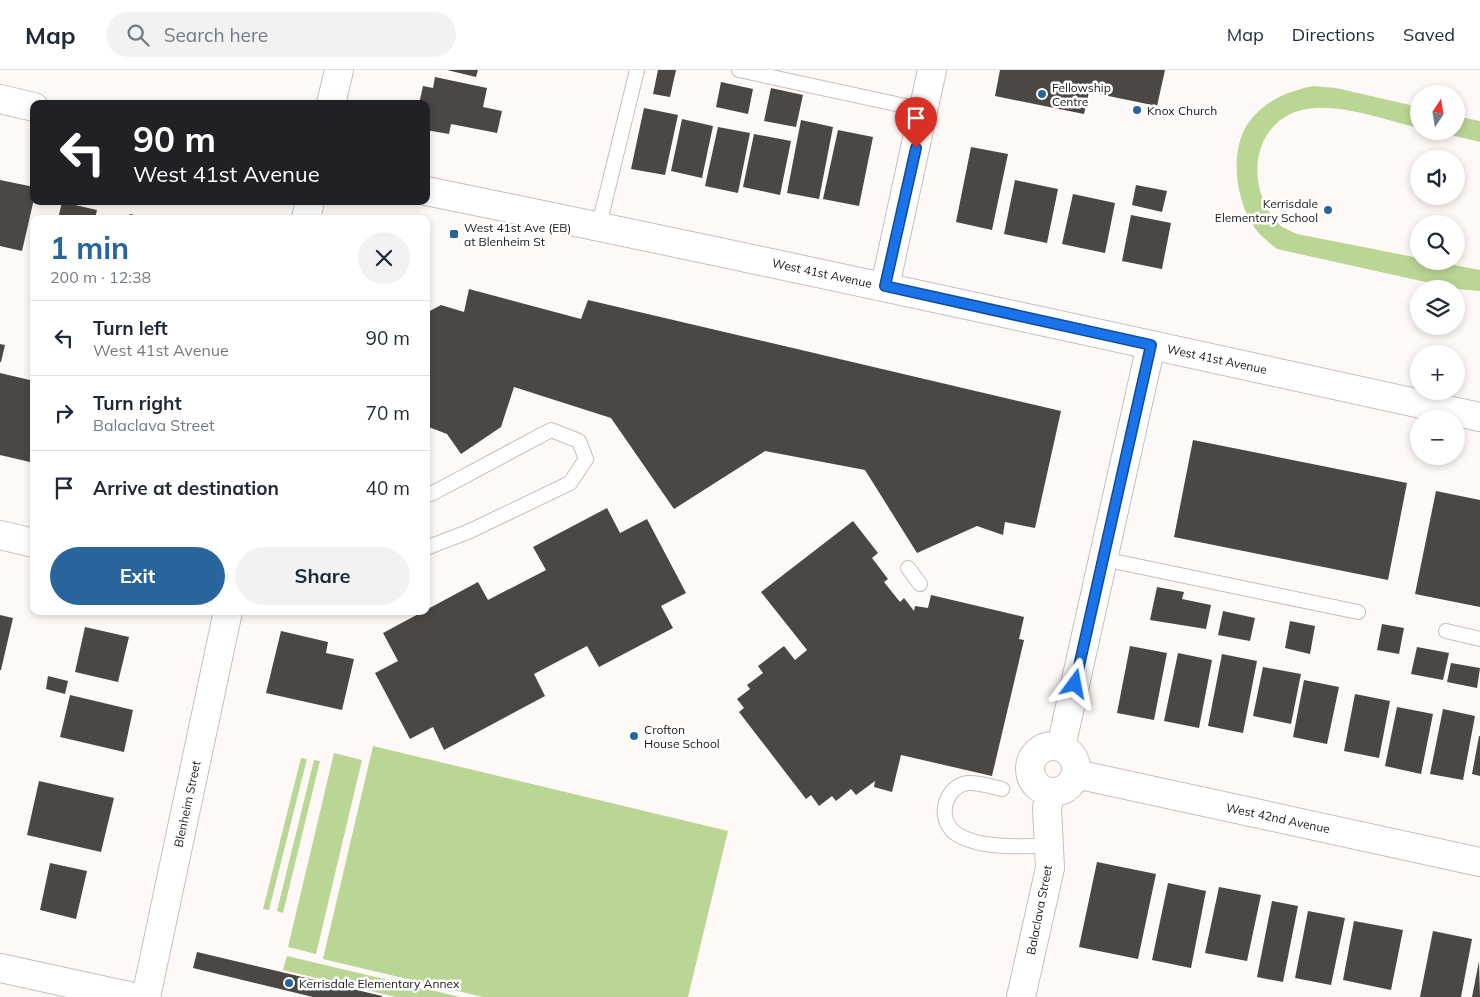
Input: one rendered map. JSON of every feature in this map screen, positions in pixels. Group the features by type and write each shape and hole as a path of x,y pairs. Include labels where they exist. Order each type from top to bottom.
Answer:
{"street":[{"path":"332,100 339,70"},
{"path":"885,286 932,70"},
{"path":"0,99 30,106"},
{"name":"West 41st Avenue","path":"430,193 599,225 885,286 1480,417"},
{"path":"1061,747 1151,345"},
{"path":"0,535 30,541"},
{"name":"Blenheim Street","path":"146,997 227,615"},
{"path":"1051,746 1061,747 1074,758 1076,774 1067,788 1051,792 1041,789 1034,782 1030,774 1030,764 1034,755 1042,748 1051,746"},
{"name":"West 42nd Avenue","path":"1076,774 1480,862"},
{"name":"Balaclava Street","path":"1021,997 1050,868 1047,808 1051,792"},
{"path":"0,968 133,997"}],"lane":[{"path":"599,225 637,70"},
{"path":"740,70 924,110"},
{"path":"430,494 551,430 579,441 586,459 570,483 470,531 430,546"},
{"path":"1103,559 1358,612"},
{"path":"908,568 920,584"},
{"path":"1446,632 1480,639"},
{"path":"1002,789 977,784 958,786 946,800 944,812 947,823 954,832 964,838 1008,848 1049,845"}],"green space":[{"path":"1313,86 1336,88 1410,105 1410,126 1358,112 1327,108 1312,108 1298,111 1282,119 1270,131 1262,145 1258,162 1258,179 1262,196 1269,211 1280,225 1297,234 1410,256 1410,270 1465,270 1465,267 1480,270 1480,291 1465,290 1465,280 1416,280 1277,249 1256,230 1245,210 1238,183 1237,154 1240,140 1245,128 1260,110 1273,100 1296,90"},
{"path":"1465,118 1480,121 1480,142 1465,138"},
{"path":"373,746 728,831 688,997 483,997 323,959"},
{"path":"334,753 362,760 316,954 288,947"},
{"path":"301,758 307,759 269,910 263,909"},
{"path":"314,760 320,761 283,913 277,911"},
{"path":"287,956 460,997 396,997 283,970"}],"building":[{"path":"447,70 478,70 476,77"},
{"path":"658,70 676,70 670,97 653,94"},
{"name":"Fellowship Centre","path":"1000,70 1165,70 1157,106 1089,92 1084,114 995,96"},
{"path":"435,77 487,88 483,107 502,111 497,133 451,124 449,134 430,131 430,100 420,100 423,86 433,88"},
{"path":"721,82 753,89 748,114 716,107"},
{"path":"771,88 803,95 796,127 764,121"},
{"path":"644,108 678,115 665,175 631,169"},
{"path":"682,119 713,126 702,178 671,171"},
{"path":"801,120 833,127 819,199 787,193"},
{"path":"718,127 750,133 738,193 705,186"},
{"path":"838,130 873,137 859,206 823,199"},
{"path":"754,134 791,141 780,195 743,187"},
{"path":"971,147 1008,154 992,230 956,222"},
{"path":"0,180 30,186 30,205 33,205 22,251 0,246"},
{"path":"1015,180 1058,189 1047,243 1004,234"},
{"path":"1136,185 1167,191 1162,212 1132,205"},
{"path":"1073,194 1115,203 1105,253 1062,244"},
{"path":"61,205 75,205 97,210 96,215 59,215"},
{"path":"1131,215 1171,223 1162,269 1122,261"},
{"path":"469,289 581,319 588,300 1061,411 1035,528 1005,522 1003,535 977,526 917,553 865,470 765,451 674,509 611,418 514,387 501,427 461,454 447,434 430,428 430,311 441,305 464,312"},
{"path":"0,344 5,345 1,362 0,362"},
{"path":"0,373 30,380 30,462 0,455"},
{"path":"1193,440 1407,483 1388,580 1174,537"},
{"path":"1436,491 1480,500 1480,607 1415,594"},
{"path":"607,508 620,533 647,519 686,593 661,606 673,628 599,667 587,646 534,674 545,696 444,750 433,727 410,739 375,673 398,661 383,633 417,615 430,615 430,608 478,582 488,600 546,570 533,547"},
{"path":"853,521 878,553 872,558 888,579 884,582 900,602 904,598 914,611 915,606 928,608 931,595 1024,617 1019,639 1024,640 992,776 901,755 892,792 874,787 875,781 856,795 851,789 836,801 832,796 819,806 811,795 806,799 739,712 744,708 737,699 750,689 747,685 763,673 758,666 784,646 795,660 807,650 761,592"},
{"path":"1157,587 1184,592 1182,599 1211,605 1206,629 1150,620"},
{"path":"1223,611 1255,618 1250,641 1218,635"},
{"path":"0,615 13,618 1,670 0,670"},
{"path":"1290,621 1315,626 1310,654 1285,648"},
{"path":"1382,624 1404,628 1399,654 1377,650"},
{"path":"85,627 129,637 118,682 75,672"},
{"path":"281,631 328,642 326,653 354,659 342,710 266,693"},
{"path":"1130,646 1167,653 1154,720 1117,713"},
{"path":"1417,647 1449,653 1443,680 1411,674"},
{"path":"1178,653 1212,660 1199,728 1164,721"},
{"path":"1222,654 1257,661 1243,733 1208,726"},
{"path":"1451,663 1480,668 1477,688 1447,682"},
{"path":"1263,667 1301,674 1291,724 1253,716"},
{"path":"48,676 68,681 65,694 46,689"},
{"path":"1304,680 1339,687 1327,744 1293,737"},
{"path":"1355,694 1390,701 1379,758 1344,751"},
{"path":"70,695 133,710 124,752 60,737"},
{"path":"1397,707 1433,714 1421,774 1385,766"},
{"path":"1443,709 1475,716 1463,780 1430,774"},
{"path":"1480,736 1480,776 1472,774"},
{"path":"39,781 114,798 101,852 27,835"},
{"path":"1097,862 1156,874 1138,959 1079,947"},
{"path":"50,863 87,871 76,919 40,910"},
{"path":"1168,883 1206,891 1191,968 1152,960"},
{"path":"1219,887 1261,895 1247,961 1205,953"},
{"path":"1272,901 1298,906 1283,982 1257,977"},
{"path":"1308,911 1345,918 1331,985 1295,978"},
{"path":"1354,921 1403,930 1391,990 1343,980"},
{"path":"1433,931 1472,939 1461,997 1420,997"},
{"name":"Kerrisdale Elementary Annex","path":"197,952 382,997 313,997 193,968"},
{"path":"1479,961 1480,997 1472,997"}],"place":[{"name":"Fellowship Centre","path":"1042,94"},
{"name":"Knox Church","path":"1137,110"},
{"name":"Kerrisdale Elementary School","path":"1328,210"},
{"name":"West 41st Ave (EB) at Blenheim St","path":"454,234"},
{"name":"Crofton House School","path":"634,736"},
{"name":"Kerrisdale Elementary Annex","path":"289,983"}],"route":[{"path":"916,148 885,286 1151,345 1075,684"}]}
